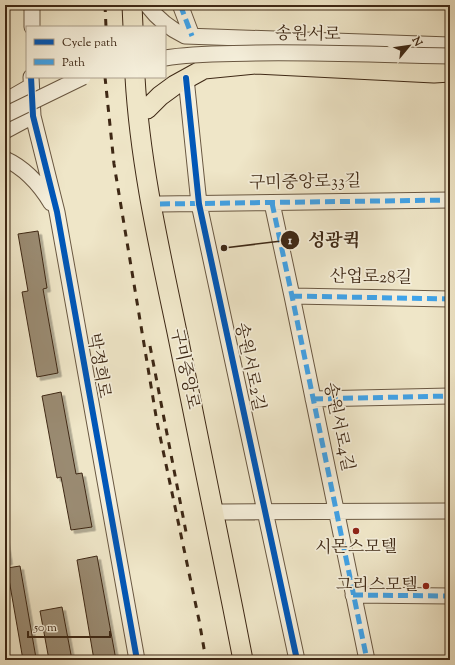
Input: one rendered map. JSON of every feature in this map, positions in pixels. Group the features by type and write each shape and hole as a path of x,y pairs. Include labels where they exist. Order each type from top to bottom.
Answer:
{"main road":[{"path":"132,5 133,26"},
{"path":"141,5 142,26"},
{"path":"168,58 204,69"},
{"path":"147,109 160,96 186,78 204,69 256,64 450,72"},
{"name":"구미중앙로","path":"135,78 141,144 153,216 243,660"},
{"name":"구미중앙로","path":"144,78 148,134 152,162 188,353 222,512 251,660"}],"street":[{"path":"32,5 32,26"},
{"path":"147,5 156,16 176,32 185,36 450,45"},
{"path":"181,5 180,7 192,36"},
{"path":"168,58 192,36"},
{"name":"송원서로","path":"168,58 175,56 279,53 450,56"},
{"path":"5,115 81,78"},
{"name":"송원서로2길","path":"186,78 199,204 297,660"},
{"path":"5,101 31,82"},
{"name":"박정희로","path":"31,82 33,116 57,212 137,660"},
{"path":"5,131 33,116"},
{"path":"5,159 19,166 37,183 57,212"},
{"name":"구미중앙로33길","path":"160,204 450,200"},
{"name":"송원서로4길","path":"272,202 367,660"},
{"name":"산업로28길","path":"292,296 450,299"},
{"path":"313,399 450,396"},
{"path":"222,512 450,511"},
{"path":"353,595 450,596"}],"building":[{"path":"38,231 47,288 43,289 58,373 37,377 22,292 28,291 18,234"},
{"path":"61,392 76,474 82,473 92,527 71,530 61,477 57,478 42,396"},
{"path":"5,536 9,561 5,562"},
{"path":"97,556 116,660 94,660 77,560"},
{"path":"20,566 36,658 23,660 7,568"},
{"path":"62,607 72,660 49,660 40,611"}],"railway":[{"path":"105,5 106,26"},
{"path":"105,78 114,164 157,422 199,620 206,660"},
{"path":"150,346 186,532"}],"marked path":[{"path":"181,5 192,36"},
{"path":"160,204 450,200"},
{"path":"272,203 367,660"},
{"path":"292,296 450,299"},
{"path":"313,399 450,396"},
{"path":"353,595 450,596"}],"cycle path":[{"path":"31,78 33,116 57,212 137,660"},
{"path":"186,78 199,204 297,660"}],"place":[{"name":"성광퀵","path":"224,248"},
{"name":"시몬스모텔","path":"356,531"},
{"name":"그리스모텔","path":"426,586"}]}
